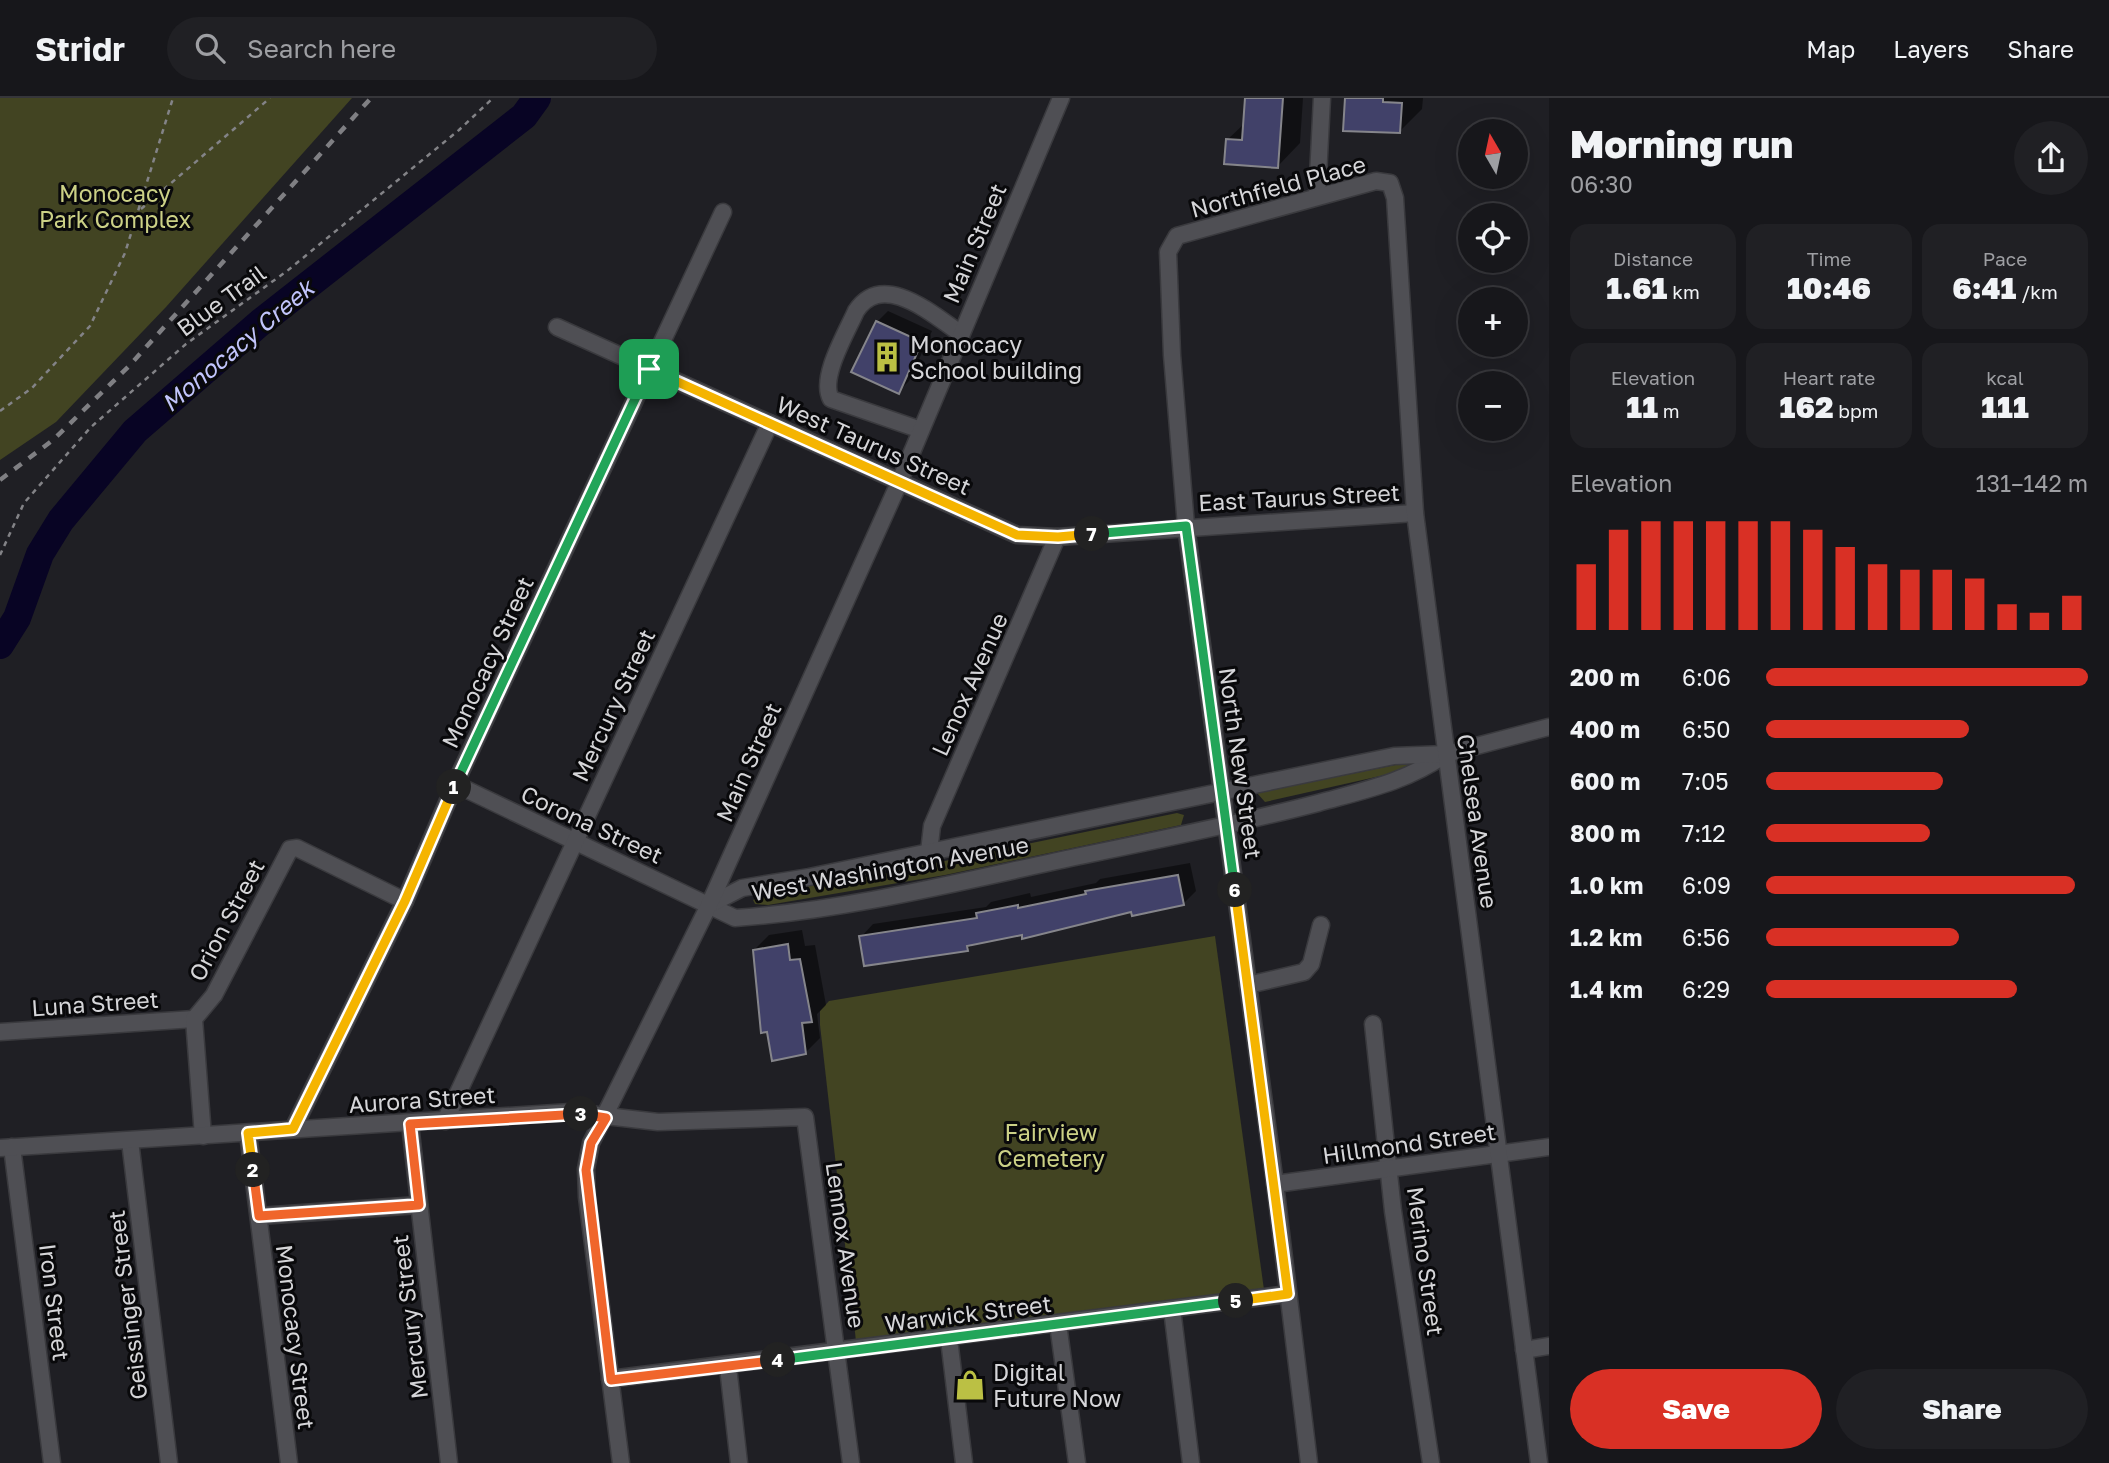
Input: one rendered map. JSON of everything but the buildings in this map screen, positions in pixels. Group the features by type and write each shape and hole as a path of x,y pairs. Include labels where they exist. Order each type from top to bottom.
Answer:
{"street":[{"name":"Main Street","path":"621,1463 586,1170 591,1143 606,1118 709,905 899,483 1061,98"},
{"path":"1317,196 1322,98"},
{"name":"Northfield Place","path":"1177,236 1376,181 1390,183"},
{"name":"Chelsea Avenue","path":"1390,183 1395,198 1415,513 1539,1463"},
{"name":"Monocacy Street","path":"293,1129 405,901 456,784 723,212"},
{"name":"North New Street","path":"1177,236 1168,252 1169,289 1186,526 1275,1184 1309,1463"},
{"path":"921,430 831,399 827,388 829,372 856,311 862,302 879,294 897,296 920,306 960,334"},
{"name":"West Taurus Street","path":"557,327 1017,535 1058,537 1186,526"},
{"name":"Mercury Street","path":"444,1121 770,423"},
{"name":"East Taurus Street","path":"1186,526 1415,513"},
{"name":"Lenox Avenue","path":"929,852 932,826 1058,537"},
{"path":"1446,754 1549,727"},
{"name":"West Washington Avenue","path":"709,905 735,918 771,915 1227,826 1380,786 1420,772 1446,754"},
{"name":"West Washington Avenue","path":"709,905 742,888 1394,756 1446,754"},
{"name":"Corona Street","path":"456,784 709,905"},
{"name":"Orion Street","path":"194,1019 214,995 290,849 297,848 405,901"},
{"path":"1248,985 1304,972 1311,964 1321,925"},
{"path":"194,1019 203,1136"},
{"name":"Luna Street","path":"0,1032 194,1019"},
{"name":"Merino Street","path":"1373,1024 1398,1242 1431,1463"},
{"name":"Aurora Street","path":"6,1147 571,1112 606,1118 704,1122 805,1117"},
{"name":"Lennox Avenue","path":"805,1117 851,1463"},
{"name":"Mercury Street","path":"410,1124 449,1463"},
{"name":"Monocacy Street","path":"248,1133 289,1463"},
{"name":"Geissinger Street","path":"130,1141 169,1463"},
{"name":"Iron Street","path":"6,1147 52,1463"},
{"name":"Hillmond Street","path":"1275,1184 1549,1147"},
{"path":"259,1216 419,1205"},
{"name":"Warwick Street","path":"611,1380 1288,1294"},
{"path":"1172,1309 1191,1463"},
{"path":"1058,1324 1077,1463"},
{"path":"949,1339 964,1463"},
{"path":"1524,1350 1549,1346"},
{"path":"728,1367 739,1463"}],"path":[{"path":"0,411 32,388 90,326 125,253 141,209 173,98"},
{"path":"141,209 270,98"},
{"name":"Blue Trail","path":"0,555 23,503 91,427 186,344 287,271 459,130 493,98"}],"green space":[{"name":"Monocacy Park Complex","path":"0,98 352,98 166,307 56,422 0,460"},
{"path":"1410,762 1407,770 1265,802 1257,793"},
{"path":"1177,813 1184,815 1181,825 945,875 768,905 755,904 753,900 766,893 877,875"},
{"name":"Fairview Cemetery","path":"1215,936 1265,1297 857,1350 820,1011 829,1001"}],"waterway":[{"name":"Monocacy Creek","path":"0,645 17,618 40,554 61,520 135,431 261,322 524,116 537,98"}],"railway":[{"path":"0,480 53,440 129,366 371,98"}],"place":[{"name":"Monocacy School building","path":"887,357"},
{"name":"Digital Future Now","path":"970,1385"}],"route":[{"path":"649,369 1017,535 1058,537 1186,526 1288,1294 611,1380 587,1197 586,1170 591,1143 606,1118 571,1112 410,1124 419,1205 259,1216 248,1133 293,1129 392,922 405,901 456,784 649,369"}]}
